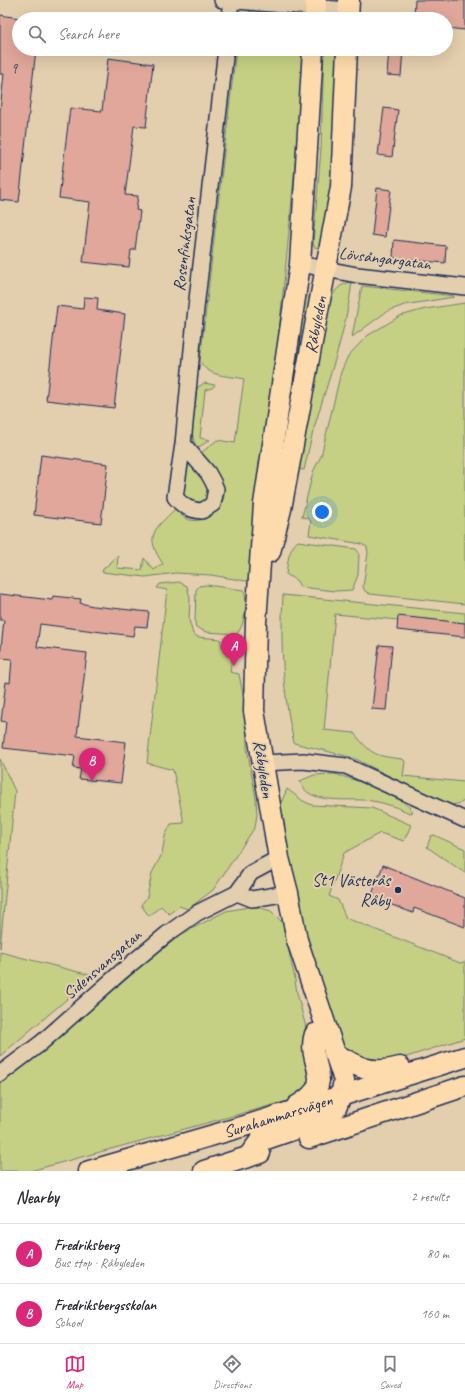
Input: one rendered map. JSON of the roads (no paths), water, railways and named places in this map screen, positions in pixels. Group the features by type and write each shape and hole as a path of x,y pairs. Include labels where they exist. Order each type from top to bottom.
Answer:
{"main road":[{"name":"Råbyleden","path":"297,940 288,893 279,858 254,711 256,622 259,596 264,504 300,264 313,56"},
{"name":"Råbyleden","path":"259,596 281,509 341,187 347,56"},
{"path":"297,940 294,956 315,1034 329,1078 341,1096 359,1107 372,1110 391,1111"},
{"path":"248,1157 260,1141 327,1118 336,1108 341,1096 344,1080 297,940"},
{"path":"283,1114 313,1096 318,1085 320,1074 312,1044 315,1034"},
{"path":"334,1053 356,1067 372,1071 392,1069 422,1061 435,1066"},
{"name":"Surahammarsvägen","path":"89,1171 283,1114 465,1057"},
{"name":"Surahammarsvägen","path":"204,1171 465,1086"}],"street":[{"path":"228,12 226,0 316,9 349,10"},
{"name":"Rosenfinksgatan","path":"183,444 196,308 225,56"},
{"name":"Lövsångargatan","path":"300,264 357,275 465,287"},
{"path":"262,763 303,761 346,766 465,820"},
{"name":"Sidensvansgatan","path":"0,1074 41,1043 121,972 167,934 197,912 236,893 251,873 279,858"},
{"path":"236,893 252,899 288,893"}],"place":[{"name":"Fredriksberg","path":"234,666"},
{"name":"Fredriksbergsskolan","path":"92,781"},
{"name":"St1 Västerås Råby","path":"398,890"}]}
